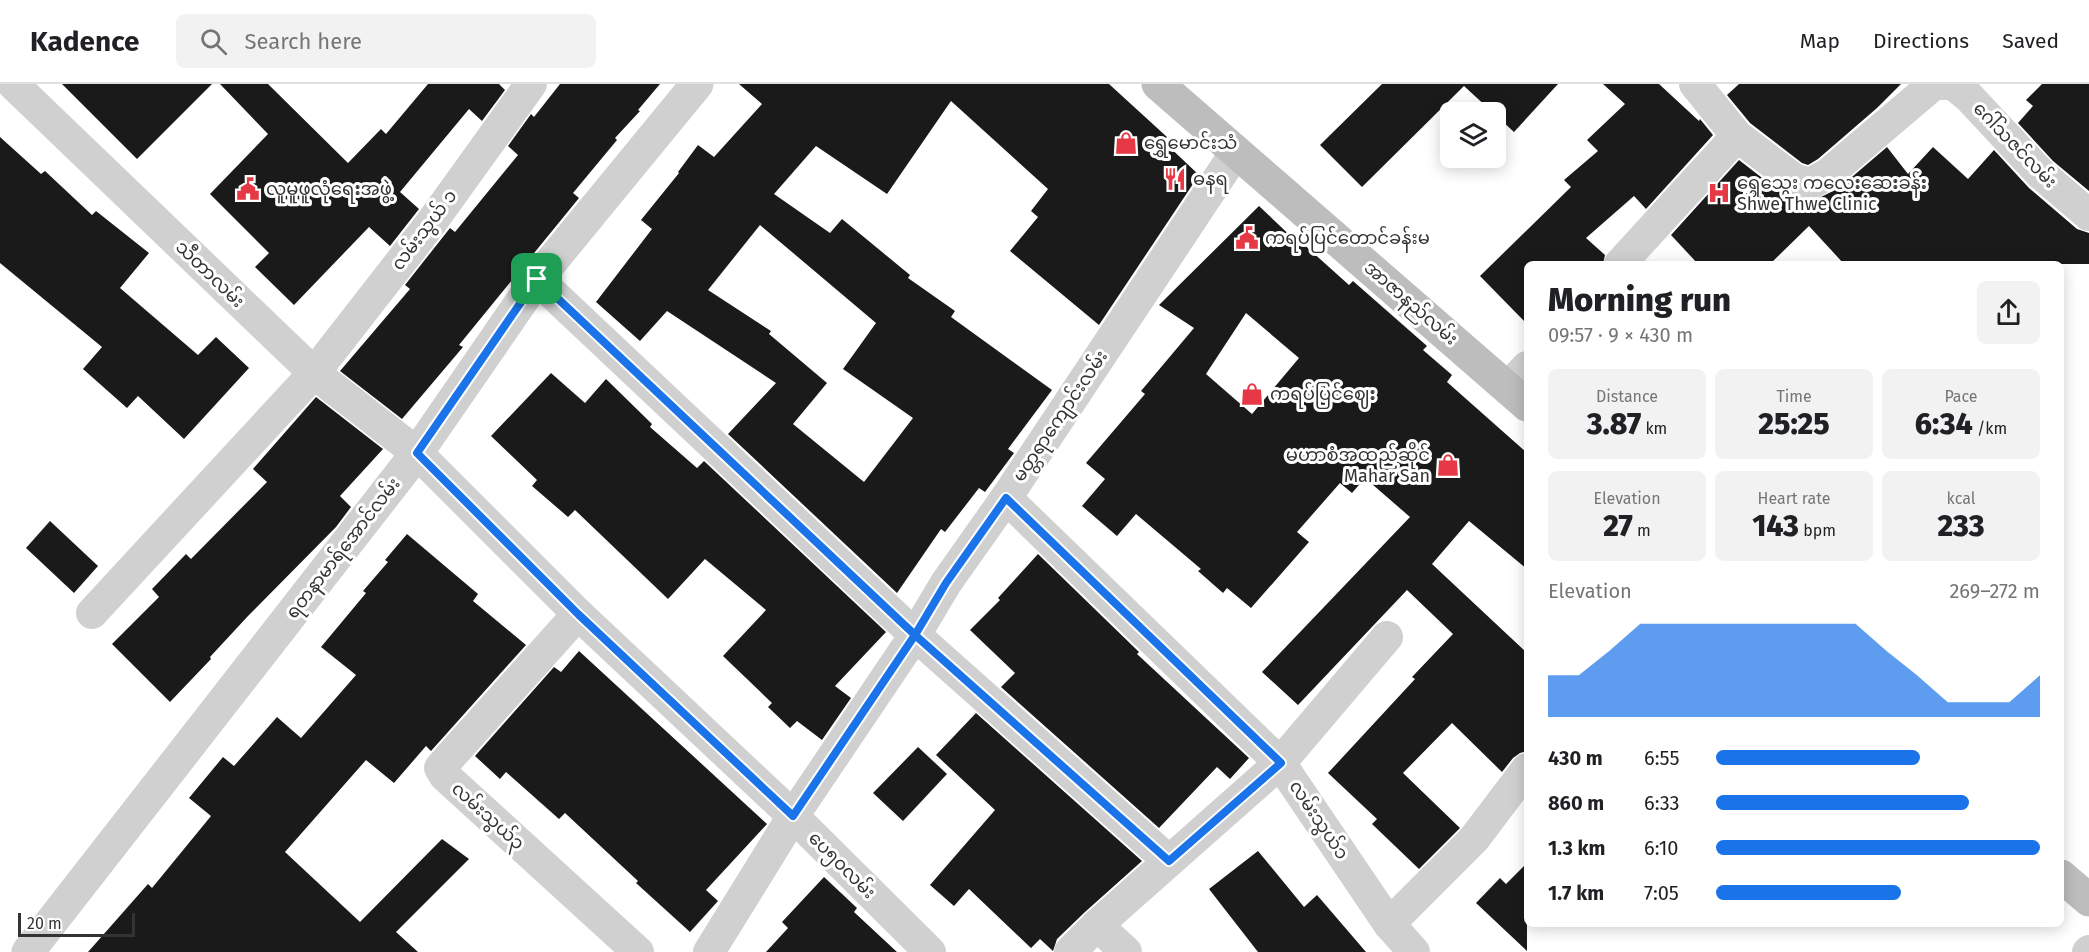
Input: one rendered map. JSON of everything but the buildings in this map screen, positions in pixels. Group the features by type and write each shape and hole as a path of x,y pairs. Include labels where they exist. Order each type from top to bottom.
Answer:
{"main road":[{"name":"အာဇာနည်လမ်း","path":"1158,84 1236,152 1521,386"},
{"path":"2064,879 2089,900"}],"street":[{"name":"သီတာလမ်း","path":"13,84 314,373 417,453"},
{"name":"လမ်းသွယ် ၁","path":"92,613 314,373 431,223 531,84"},
{"name":"ရတနာမာရ်အောင်လမ်း","path":"28,952 417,453 537,279 697,84"},
{"name":"ဂေါ်သဇင်လမ်း","path":"1695,84 1737,136 1794,179 1810,184 1828,174 1934,84 1953,84 1969,97 2041,174 2089,215"},
{"path":"1623,261 1737,136"},
{"name":"မတ္တရာကျောင်းလမ်း","path":"710,952 793,816 915,635 946,583 1006,498 1236,152"},
{"path":"537,279 915,635 1169,861"},
{"name":"ပေ၅၀လမ်း","path":"417,453 578,614 793,816 930,952"},
{"name":"လမ်းသွယ်၁","path":"1006,498 1281,763 1389,924 1414,952"},
{"name":"လမ်းသွယ်၃","path":"578,614 440,768 453,784 638,952"},
{"path":"1070,952 1097,925 1281,763 1387,637"},
{"path":"1389,924 1474,839 1524,773"},
{"path":"1097,925 1126,952"}],"place":[{"name":"ရွှေမောင်းသံ","path":"1126,143"},
{"name":"ဓနရ","path":"1175,179"},
{"name":"လူမူဖူလုံရေးအဖွဲ့","path":"248,189"},
{"name":"ရွှေသွေး ကလေးဆေးခန်း Shwe Thwe Clinic","path":"1719,193"},
{"name":"ကရပ်ပြင်တောင်ခန်းမ","path":"1247,238"},
{"name":"ကရပ်ပြင်ဈေး","path":"1252,394"},
{"name":"မဟာစံအထည်ဆိုင် Mahar San","path":"1448,465"}],"route":[{"path":"537,279 417,453 578,614 793,816 915,635 1169,861 1281,763 1006,498 946,583 915,635 537,279"}]}
